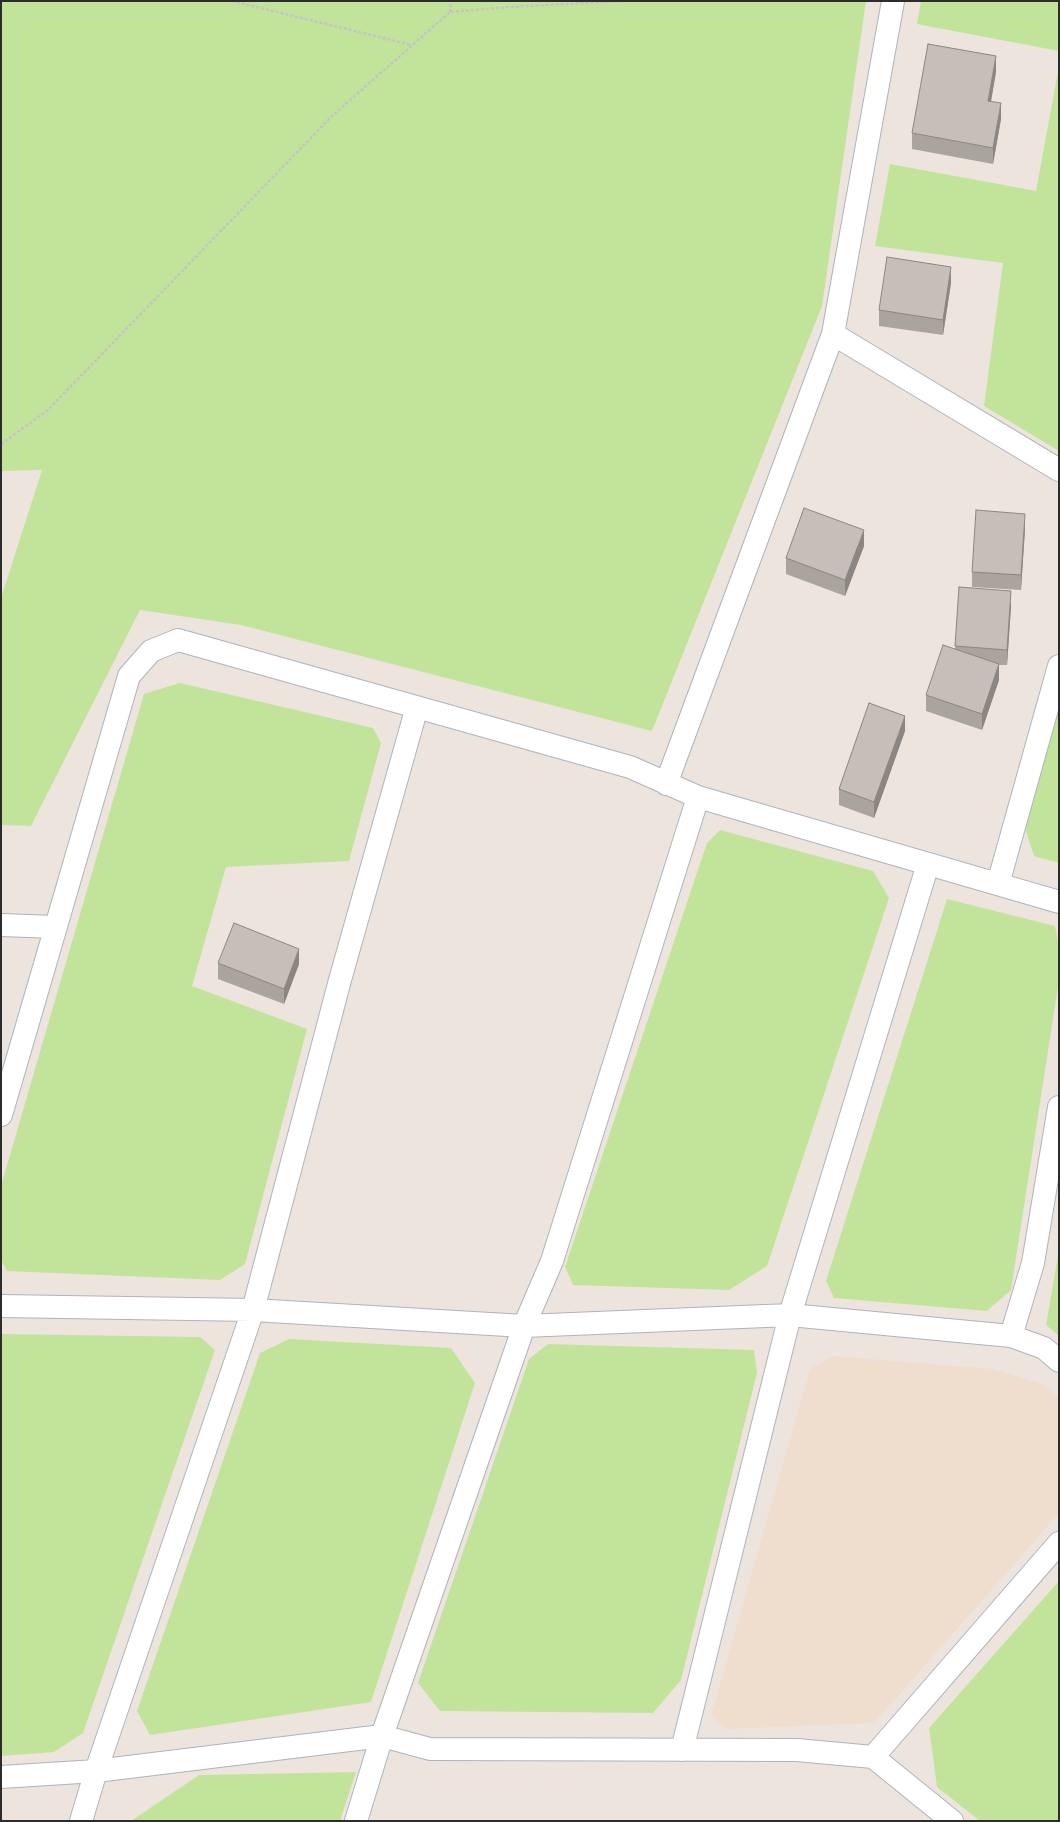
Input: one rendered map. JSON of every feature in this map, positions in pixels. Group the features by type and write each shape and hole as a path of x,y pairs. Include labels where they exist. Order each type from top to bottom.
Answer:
{"street":[{"path":"666,784 833,334 893,1"},
{"path":"833,334 1059,470"},
{"path":"1,1115 129,676 151,651 178,640 630,767 698,797 1059,902"},
{"path":"998,884 1059,666"},
{"path":"81,1821 96,1771 253,1310 338,988 417,707"},
{"path":"356,1821 382,1736 524,1326 552,1261 698,797"},
{"path":"682,1750 790,1315 928,864"},
{"path":"1,925 56,927"},
{"path":"1011,1336 1033,1263 1059,1107"},
{"path":"1,1306 253,1310 524,1326 790,1315 1011,1336 1044,1348 1059,1361"},
{"path":"873,1757 1059,1542"},
{"path":"1,1777 96,1771 382,1736 430,1749 797,1750 873,1757 952,1821"}],"path":[{"path":"232,1 412,45"},
{"path":"450,12 451,1"},
{"path":"1,444 48,410 332,116 450,12 509,6 621,1"}],"shaded area":[{"path":"832,1356 993,1369 1044,1385 1059,1398 1059,1513 874,1723 725,1729 711,1716 810,1369"}],"green space":[{"path":"1,1 866,1 822,306 652,731 241,625 140,610 31,826 1,825 1,598 42,470 1,471"},
{"path":"921,1 1059,1 1059,51 917,24"},
{"path":"1059,66 1059,451 984,406 1003,263 875,246 890,164 1036,191"},
{"path":"180,683 373,728 381,743 349,861 226,867 192,986 307,1029 245,1264 220,1280 7,1271 1,1260 1,1186 144,694"},
{"path":"1059,706 1059,863 1034,856 1025,828"},
{"path":"720,830 873,871 889,898 767,1266 729,1290 573,1285 565,1267 707,843"},
{"path":"947,899 1055,926 1059,947 1059,980 1011,1290 987,1311 834,1298 826,1281"},
{"path":"1059,1250 1059,1336 1046,1325"},
{"path":"1,1334 200,1337 215,1350 83,1733 54,1752 1,1756"},
{"path":"289,1339 451,1348 475,1383 371,1702 150,1735 137,1711 260,1353"},
{"path":"548,1344 754,1350 757,1373 681,1680 653,1713 440,1711 418,1683 529,1359"},
{"path":"1059,1581 1059,1821 980,1821 937,1787 929,1728"},
{"path":"356,1772 340,1821 131,1821 199,1775"}],"building":[{"path":"928,44 996,56 988,101 1001,103 993,148 912,133"},
{"path":"887,257 951,267 943,320 879,310"},
{"path":"804,508 864,530 845,580 786,558"},
{"path":"976,510 1025,514 1021,575 972,572"},
{"path":"959,587 1011,591 1007,650 955,646"},
{"path":"943,645 999,664 982,714 926,695"},
{"path":"869,703 905,716 874,802 839,789"},
{"path":"234,923 299,949 284,989 218,963"}]}
